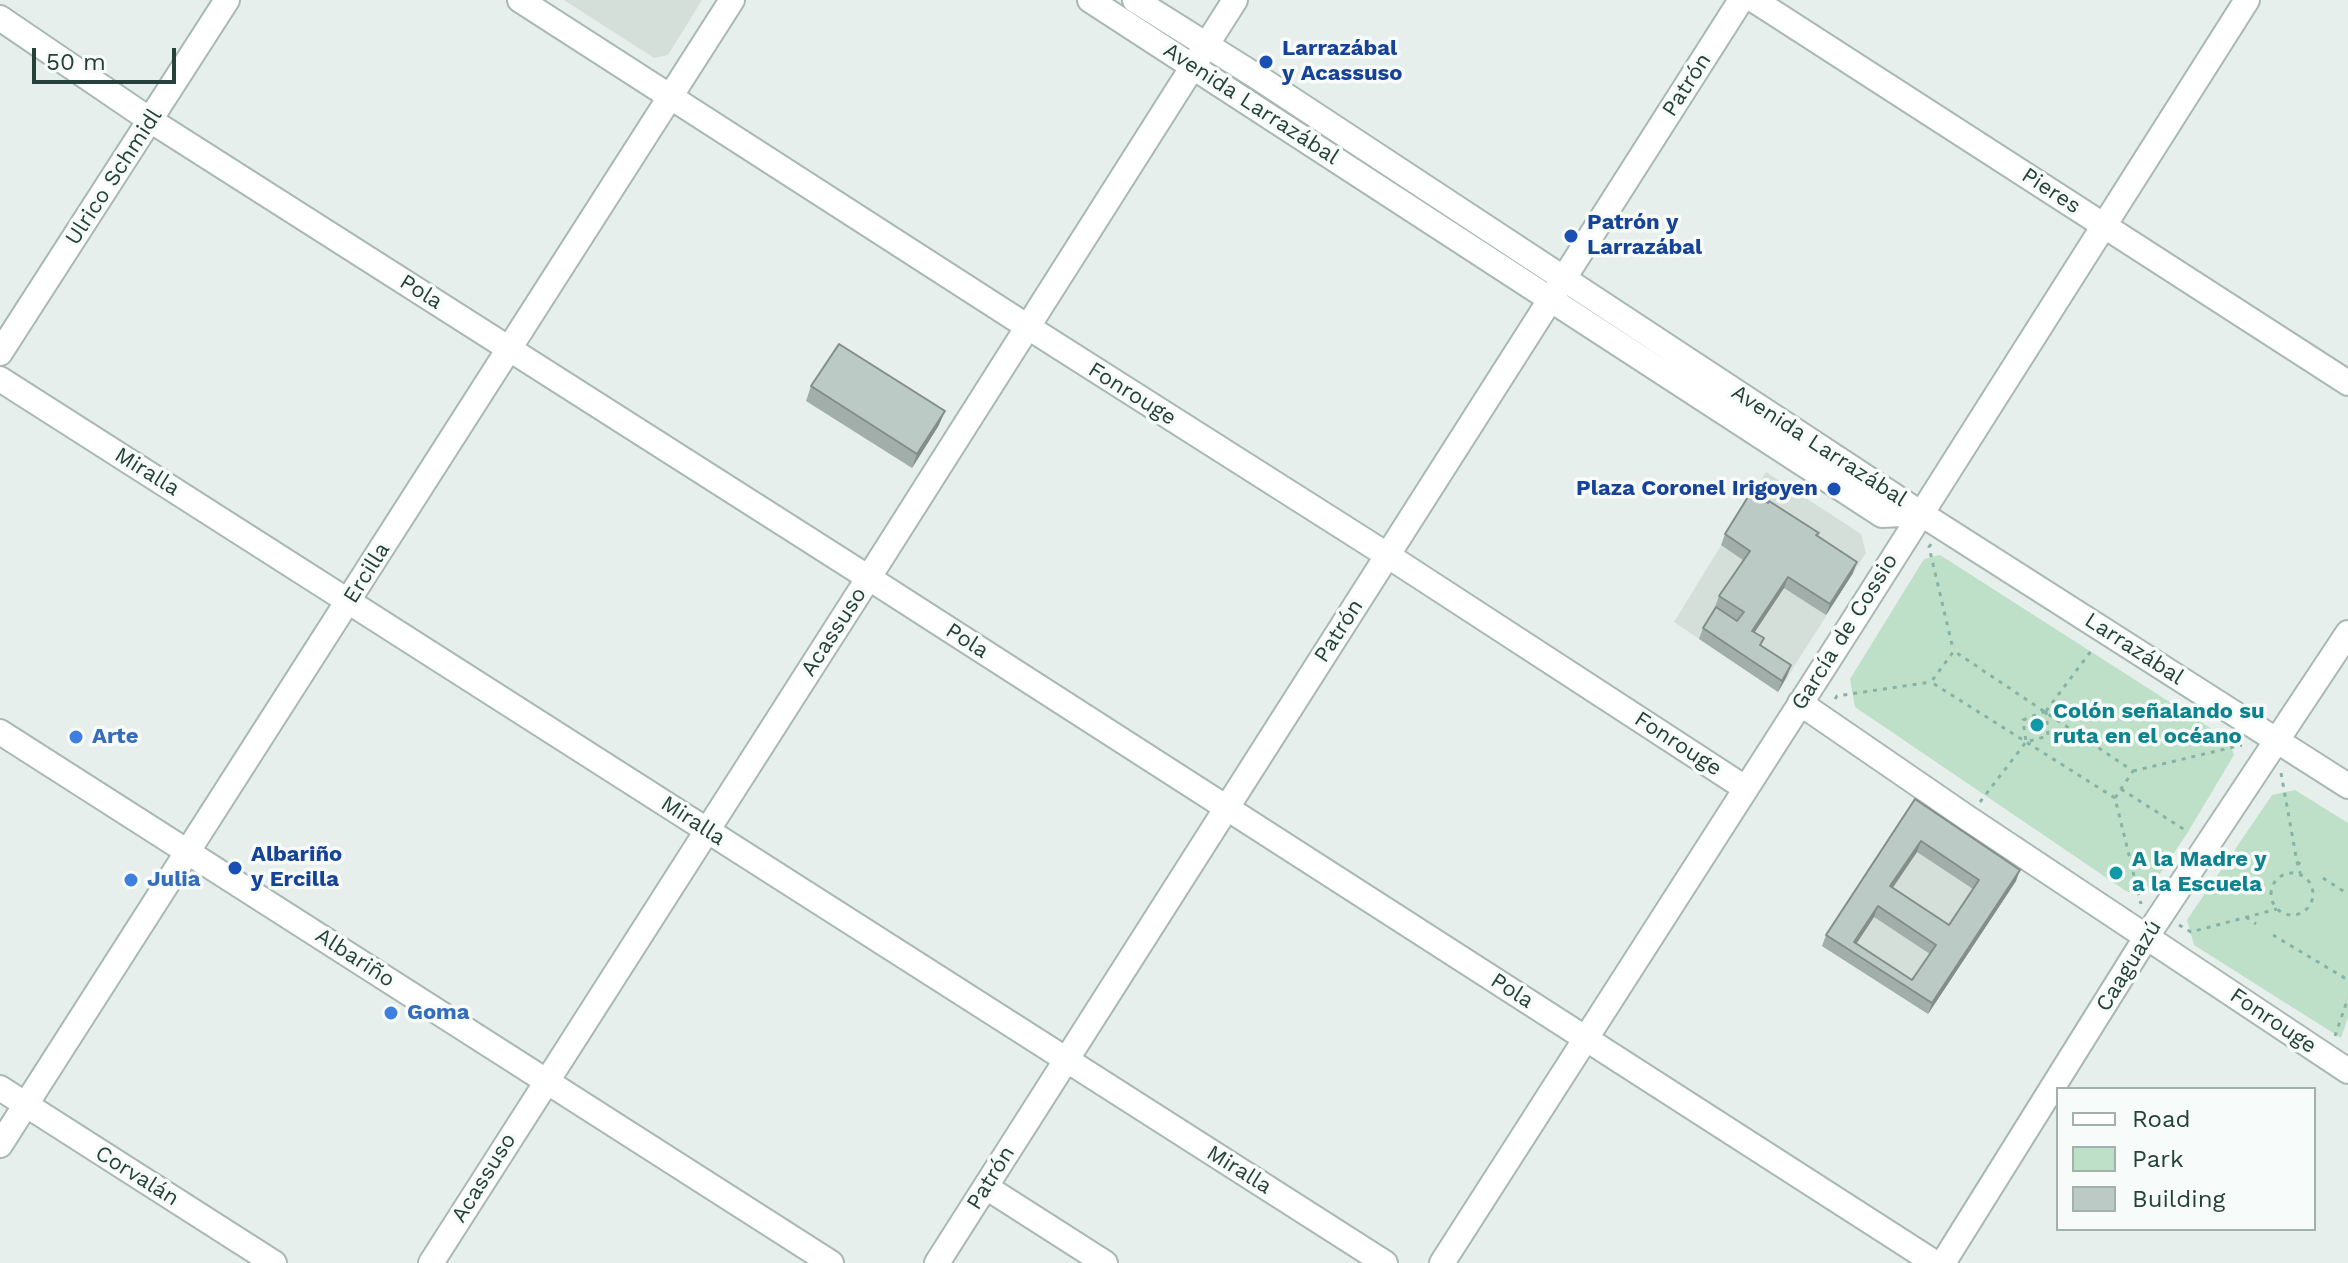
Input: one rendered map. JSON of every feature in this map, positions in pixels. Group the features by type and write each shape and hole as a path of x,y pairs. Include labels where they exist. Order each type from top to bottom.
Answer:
{"street":[{"name":"Ulrico Schmidl","path":"0,353 227,0"},
{"name":"Fonrouge","path":"520,0 1745,788"},
{"name":"Ercilla","path":"0,1145 732,0"},
{"name":"Avenida Larrazábal","path":"1090,0 1200,56 1256,76 1920,513"},
{"name":"Avenida Larrazábal","path":"1135,0 1200,56 1550,300 1882,515 1920,513"},
{"name":"Acassuso","path":"431,1263 1235,0"},
{"name":"Patrón","path":"937,1263 1741,0"},
{"name":"Pieres","path":"1754,0 2348,383"},
{"name":"García de Cossio","path":"1442,1263 2247,0"},
{"name":"Pola","path":"0,18 150,120 1935,1263"},
{"name":"Miralla","path":"0,379 1385,1263"},
{"name":"Larrazábal","path":"1920,513 2348,786"},
{"name":"Caaguazú","path":"1943,1263 2147,936 2348,633"},
{"name":"Fonrouge","path":"1800,703 2339,1065"},
{"name":"Albariño","path":"0,732 831,1263"},
{"name":"Corvalán","path":"0,1088 274,1263"},
{"path":"986,1187 1105,1263"}],"path":[{"path":"1942,527 1929,547 1954,651 2133,771"},
{"path":"2026,742 2023,720 2046,711 2105,630"},
{"path":"1931,682 1954,651"},
{"path":"1821,717 1837,696 1931,682 2115,798 2142,905 2150,904 2191,932 2277,909 2290,915 2298,914 2310,905"},
{"path":"1966,817 1986,796 2026,742 2048,736 2046,711"},
{"path":"2115,798 2133,771 2231,746 2277,742 2297,862 2301,876 2310,884 2310,905 2314,912"},
{"path":"2121,789 2188,832"},
{"path":"2297,862 2305,867"},
{"path":"2277,909 2271,896 2274,882 2287,874 2301,876"},
{"path":"2323,878 2348,894"},
{"path":"2246,917 2256,924"},
{"path":"2273,935 2348,980"},
{"path":"2339,1065 2348,998"}],"shaded area":[{"path":"564,0 702,0 668,55 654,58"},
{"path":"1766,472 1861,534 1866,553 1778,692 1674,622"},
{"path":"1911,810 2016,881 1928,1014 1822,946"}],"green space":[{"path":"1235,77 1528,267 1524,272 1232,82"},
{"path":"1940,555 2229,740 2234,755 2188,832 2151,887 2144,892 2135,894 2126,891 1855,707 1850,679 1924,559"},
{"path":"2295,790 2348,823 2348,1017 2341,1038 2194,945 2187,920 2272,795"}],"building":[{"path":"839,344 945,411 917,454 811,386"},
{"path":"1751,492 1819,533 1816,535 1857,562 1830,604 1788,577 1752,631 1764,638 1760,645 1791,665 1782,681 1703,628 1716,607 1737,621 1744,612 1719,596 1750,551 1725,534"},
{"path":"1915,799 2020,870 1932,1003 1826,935","holes":["1921,841 1979,880 1949,925 1890,886","1878,906 1936,945 1912,980 1854,942"]}],"place":[{"name":"Larrazábal y Acassuso","path":"1266,62"},
{"name":"Patrón y Larrazábal","path":"1571,236"},
{"name":"Plaza Coronel Irigoyen","path":"1834,489"},
{"name":"Colón señalando su ruta en el océano","path":"2037,725"},
{"name":"Arte","path":"76,737"},
{"name":"Albariño y Ercilla","path":"235,868"},
{"name":"A la Madre y a la Escuela","path":"2116,873"},
{"name":"Julia","path":"131,880"},
{"name":"Goma","path":"391,1013"}]}
